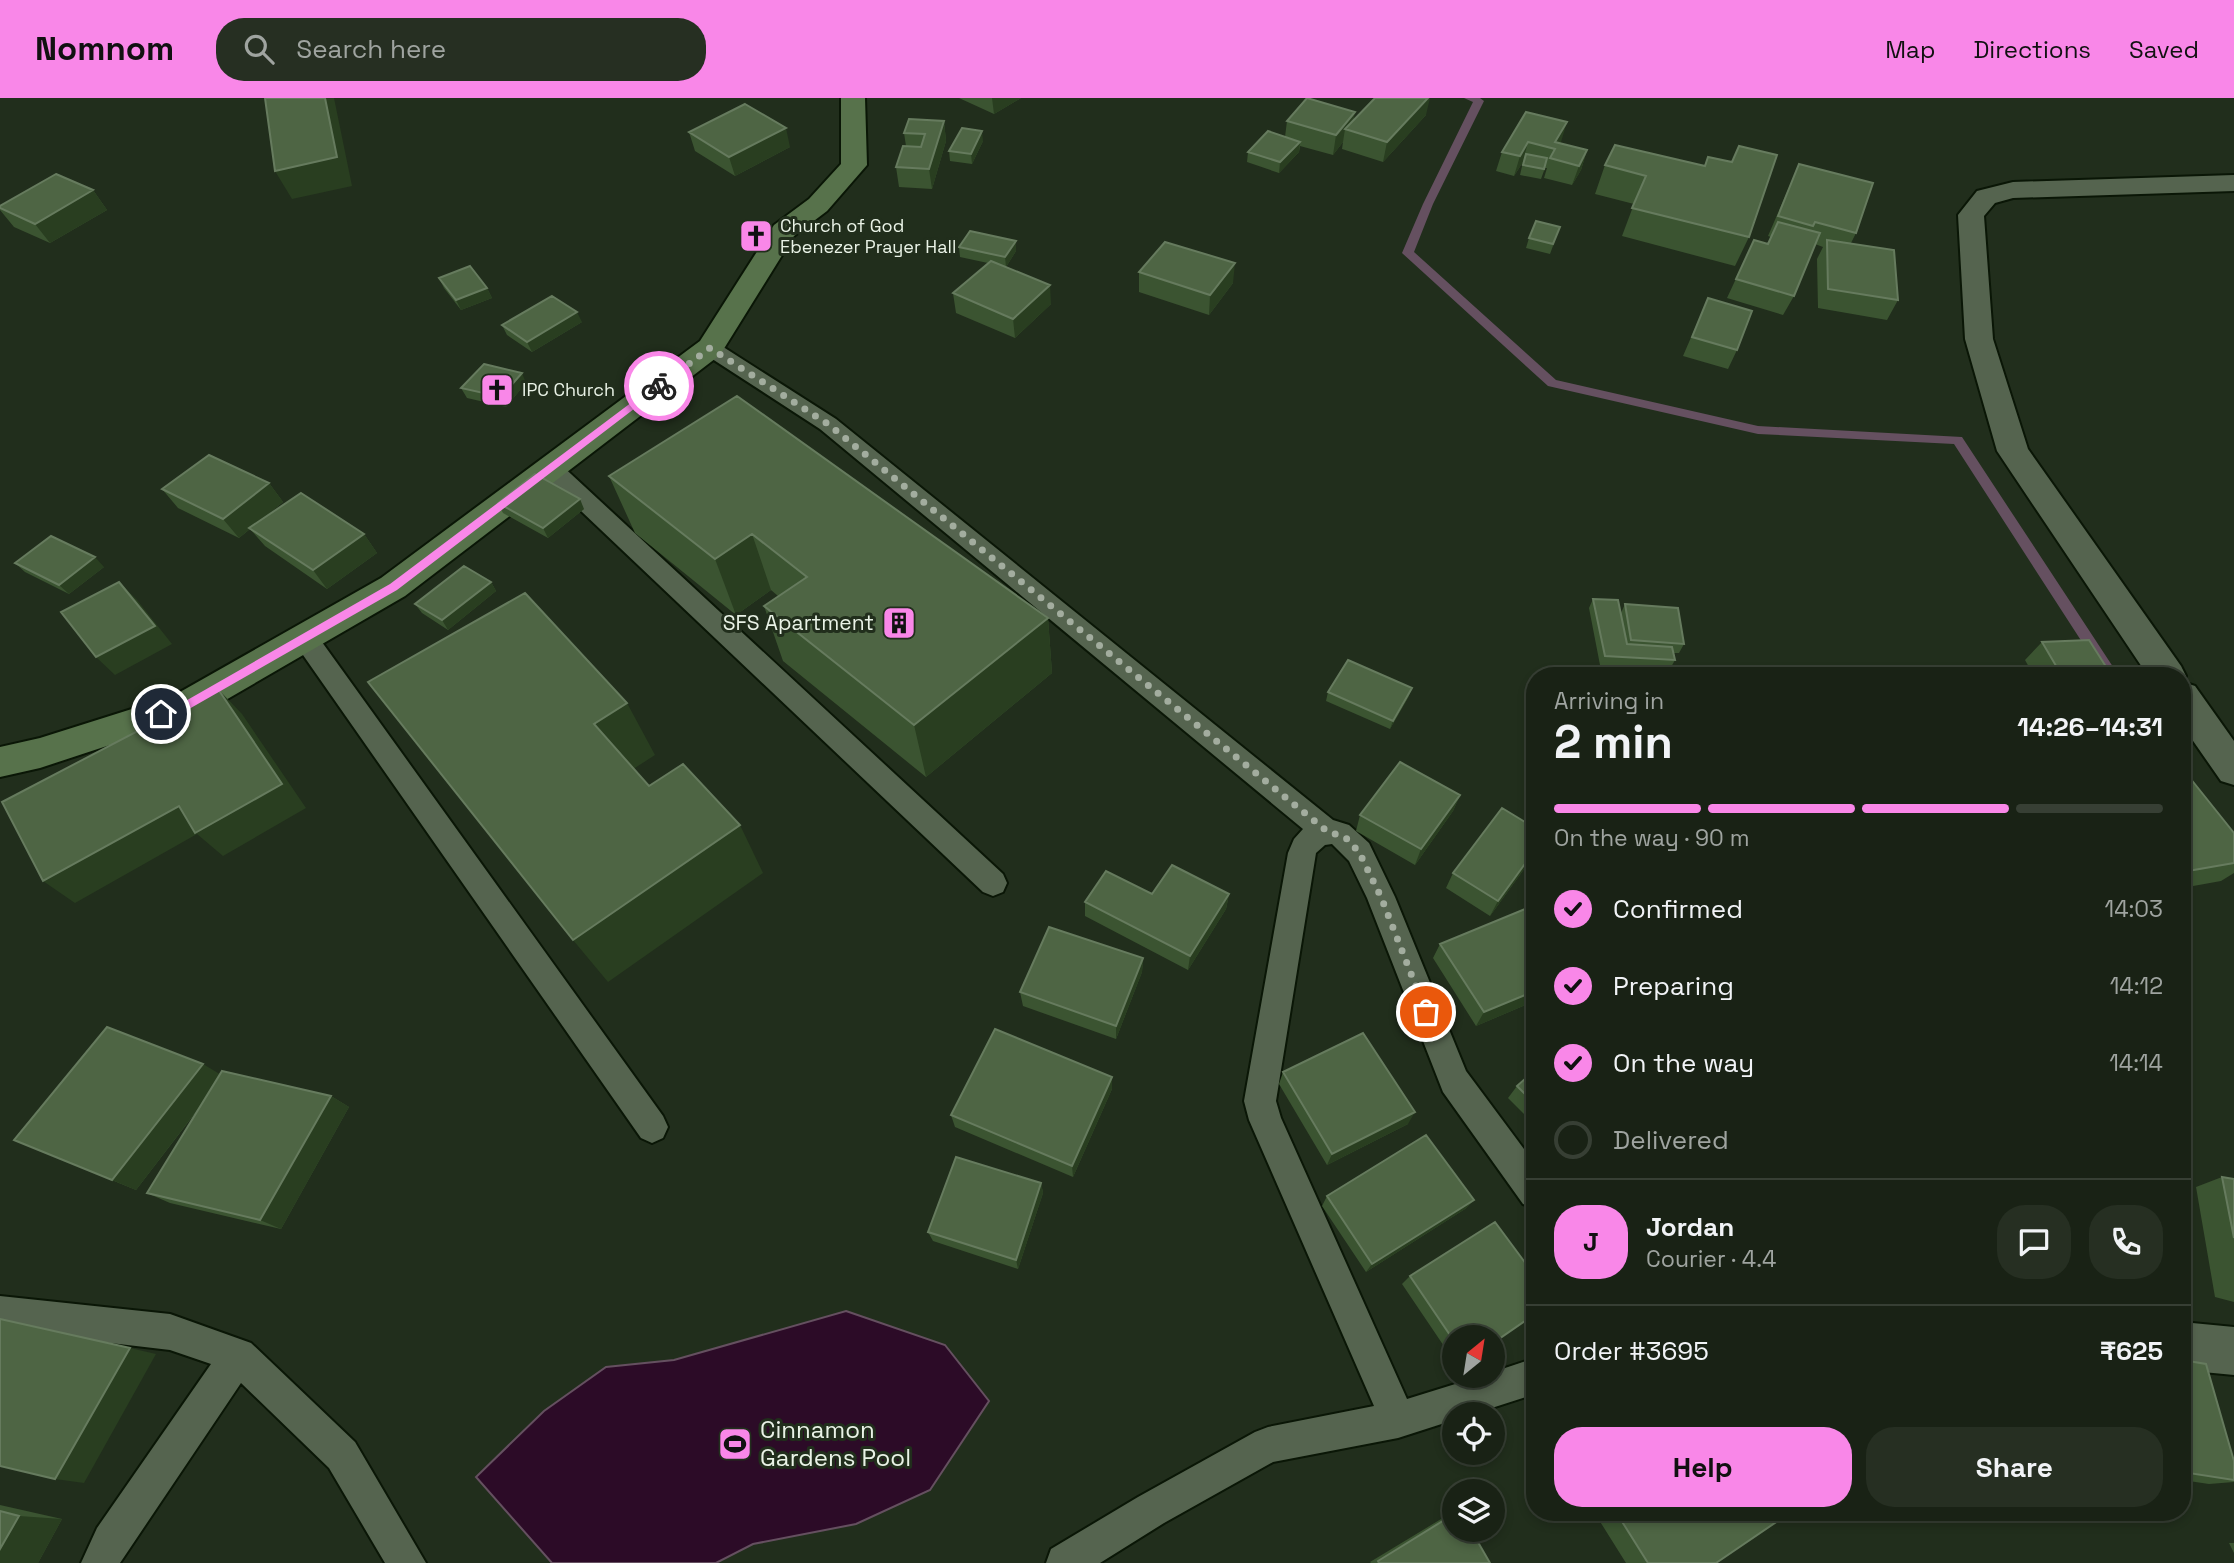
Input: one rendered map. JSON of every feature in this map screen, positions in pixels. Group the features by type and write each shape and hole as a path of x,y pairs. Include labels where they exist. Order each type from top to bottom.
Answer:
{"street":[{"path":"0,762 40,753 186,706 393,587 710,348 784,231 818,205 854,165 853,98"},
{"path":"2162,667 2013,451 1979,339 1971,215 1986,197 2013,190 2234,183"},
{"path":"2191,709 2234,770"},
{"path":"2191,1347 2234,1350"}],"lane":[{"path":"710,348 828,424 1328,832 1345,837 1359,852 1381,897 1454,1081 1526,1180"},
{"path":"550,468 993,883"},
{"path":"304,638 652,1126"},
{"path":"1328,832 1304,845 1262,1075 1260,1101 1265,1120 1398,1420"},
{"path":"0,1313 170,1332 238,1356 342,1455 407,1563"},
{"path":"100,1563 110,1541 238,1356"},
{"path":"1065,1563 1268,1445 1398,1420 1526,1379"}],"shaded area":[{"name":"Cinnamon Gardens Pool","path":"846,1311 945,1345 989,1401 930,1490 856,1524 753,1544 716,1563 552,1563 476,1477 544,1411 606,1367 674,1360"}],"building":[{"path":"265,98 325,98 337,157 275,171"},
{"path":"1307,98 1355,112 1336,135 1287,121"},
{"path":"1375,98 1428,98 1387,142 1345,129"},
{"path":"745,104 786,128 729,157 689,132"},
{"path":"1526,112 1567,122 1555,142 1587,150 1579,166 1550,158 1555,149 1528,142 1520,156 1502,152"},
{"path":"909,119 944,121 929,169 896,167 903,146 921,147 925,134 904,133"},
{"path":"962,128 982,131 971,154 949,151"},
{"path":"1268,131 1300,142 1280,162 1248,152"},
{"path":"1615,145 1705,166 1708,157 1732,162 1739,146 1777,155 1749,237 1632,208 1646,176 1605,165"},
{"path":"1526,154 1547,158 1544,169 1523,165"},
{"path":"1799,164 1873,183 1856,233 1815,222 1813,226 1778,216"},
{"path":"56,174 93,190 35,224 0,208 0,206"},
{"path":"1536,221 1560,227 1553,244 1529,238"},
{"path":"1778,222 1820,233 1794,296 1736,279 1754,240 1768,244"},
{"path":"970,231 1016,241 1005,257 959,247"},
{"path":"1827,240 1894,250 1898,300 1828,289"},
{"path":"1165,242 1235,263 1210,295 1139,272"},
{"path":"991,261 1050,285 1013,319 953,293"},
{"path":"470,266 487,288 456,300 439,278"},
{"path":"552,296 577,312 527,342 502,325"},
{"path":"1708,298 1752,311 1737,350 1692,337"},
{"path":"484,364 522,373 501,397 461,388"},
{"path":"737,396 1048,618 914,725 764,606 807,577 752,534 715,559 609,476"},
{"path":"209,455 269,483 223,519 162,489"},
{"path":"535,474 580,499 543,528 498,503"},
{"path":"301,493 364,534 313,570 249,528"},
{"path":"51,536 95,557 59,585 15,563"},
{"path":"464,566 491,582 442,620 415,604"},
{"path":"119,582 155,626 96,657 61,612"},
{"path":"525,593 627,703 594,724 649,786 683,764 740,825 573,940 368,682"},
{"path":"1593,599 1618,600 1627,644 1672,647 1675,660 1605,656"},
{"path":"1625,604 1678,608 1684,644 1631,640"},
{"path":"2089,640 2106,667 2057,667 2042,642"},
{"path":"1348,660 1412,688 1393,721 1328,692"},
{"path":"218,689 282,784 195,833 179,806 43,881 2,802"},
{"path":"1400,762 1460,795 1421,849 1360,815"},
{"path":"2191,779 2234,833 2234,863 2191,870"},
{"path":"1502,808 1526,823 1526,862 1498,901 1453,873"},
{"path":"1172,865 1229,894 1190,956 1085,902 1106,871 1152,894"},
{"path":"1526,909 1526,995 1484,1012 1440,944"},
{"path":"1049,927 1143,958 1116,1026 1020,992"},
{"path":"107,1027 203,1064 112,1180 14,1140"},
{"path":"995,1029 1112,1077 1072,1166 951,1115"},
{"path":"1363,1033 1415,1112 1332,1154 1283,1072"},
{"path":"222,1071 331,1096 260,1220 147,1193"},
{"path":"1526,1078 1526,1095 1517,1086"},
{"path":"1426,1135 1474,1200 1372,1264 1327,1196"},
{"path":"956,1157 1041,1183 1016,1260 928,1232"},
{"path":"2222,1177 2234,1179 2234,1238"},
{"path":"1495,1222 1526,1264 1526,1320 1505,1335 1505,1325 1443,1325 1410,1276"},
{"path":"0,1319 130,1348 55,1479 0,1466"},
{"path":"2191,1362 2206,1364 2234,1461 2234,1480 2191,1473"},
{"path":"0,1511 19,1516 0,1549"},
{"path":"1442,1521 1442,1542 1478,1542 1490,1563 1379,1563 1378,1561"},
{"path":"1622,1521 1778,1521 1716,1563 1648,1563"}],"waterway":[{"path":"1469,98 1479,101 1428,204 1408,253 1552,383 1758,430 1958,440 2106,667"}],"way so far":[{"path":"659,386 710,348 828,424 1328,832 1345,837 1359,852 1381,897 1426,1012"}],"place":[{"name":"Church of God Ebenezer Prayer Hall","path":"756,236"},
{"name":"IPC Church","path":"497,390"},
{"name":"SFS Apartment","path":"899,623"},
{"name":"Cinnamon Gardens Pool","path":"735,1444"}],"route":[{"path":"161,714 186,706 393,587 659,386"}]}
